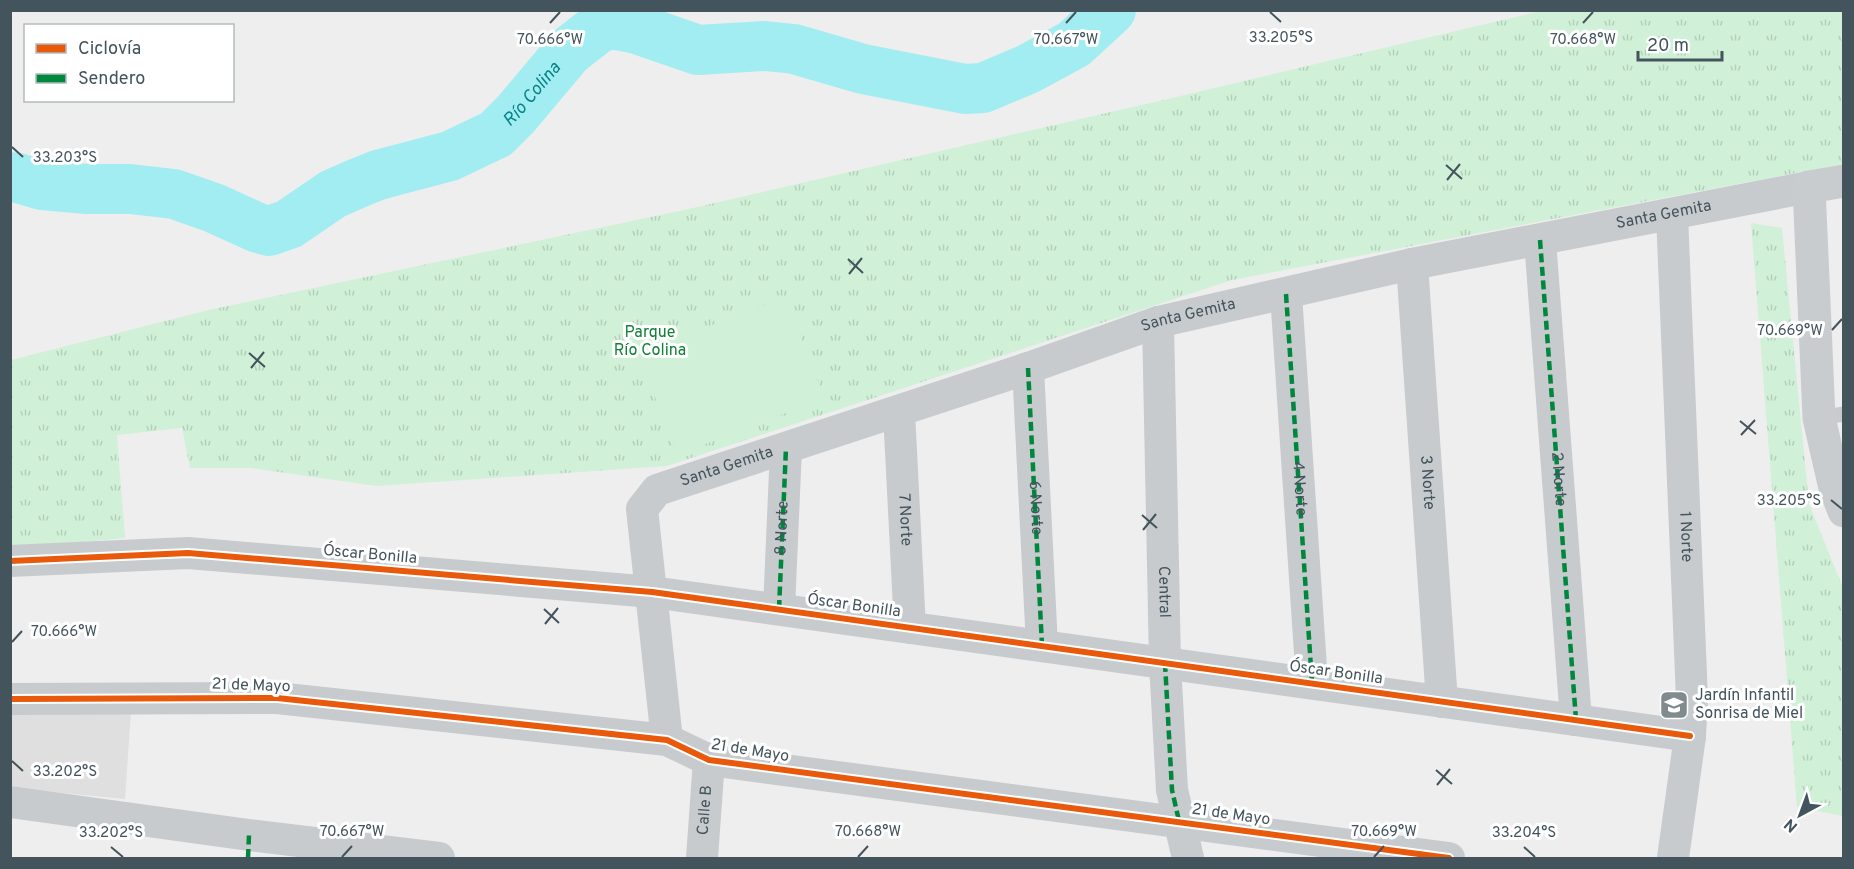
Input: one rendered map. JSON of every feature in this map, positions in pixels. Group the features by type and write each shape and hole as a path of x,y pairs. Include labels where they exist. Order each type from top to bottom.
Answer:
{"main road":[{"name":"Santa Gemita","path":"1809,187 1844,181"},
{"path":"1809,187 1831,416 1835,488 1844,511"}],"street":[{"name":"Santa Gemita","path":"667,740 642,509 657,490 899,412 1158,322 1412,264 1809,187"},
{"name":"1 Norte","path":"1672,215 1692,699 1690,736 1673,858"},
{"name":"2 Norte","path":"1540,240 1576,720"},
{"name":"3 Norte","path":"1412,264 1442,702"},
{"name":"4 Norte","path":"1286,294 1312,683"},
{"name":"Central","path":"1158,322 1164,663 1172,790 1188,858"},
{"name":"6 Norte","path":"1028,368 1042,646"},
{"name":"7 Norte","path":"899,412 910,628"},
{"name":"8 Norte","path":"779,609 786,448"},
{"name":"Óscar Bonilla","path":"10,561 188,554 652,592 1690,736"},
{"name":"21 de Mayo","path":"10,699 277,699 667,740 709,760 1449,858"},
{"name":"Calle B","path":"702,858 709,760"},
{"path":"10,802 248,847 439,858"}],"shaded area":[{"path":"131,712 125,799 11,788 10,713"}],"green space":[{"name":"Parque Río Colina","path":"1541,11 1843,11 1843,164 1232,280 667,466 377,486 251,468 190,468 182,428 117,435 125,538 11,549 11,360 209,310 684,210"},
{"path":"1751,223 1782,228 1809,504 1843,588 1843,816 1797,807"},
{"path":"785,296 824,397 679,454 675,451 639,354"}],"waterway":[{"name":"Río Colina","path":"10,177 42,185 87,189 130,189 174,194 269,231 289,224 333,194 358,183 378,175 450,156 496,134 516,114 569,51 604,25 637,29 698,50 765,46 794,49 863,69 965,89 983,88 1028,69 1074,44 1111,10"}],"marked path":[{"path":"1540,240 1576,720"},
{"path":"1286,294 1312,683"},
{"path":"1028,368 1042,646"},
{"path":"779,609 786,448"},
{"path":"1165,663 1172,790 1179,821"},
{"path":"248,858 249,835"}],"cycle path":[{"path":"10,561 188,553 652,592 1690,736"},
{"path":"10,699 277,698 667,740 709,760 1449,858"}],"place":[{"name":"Jardín Infantil Sonrisa de Miel","path":"1674,705"}]}
